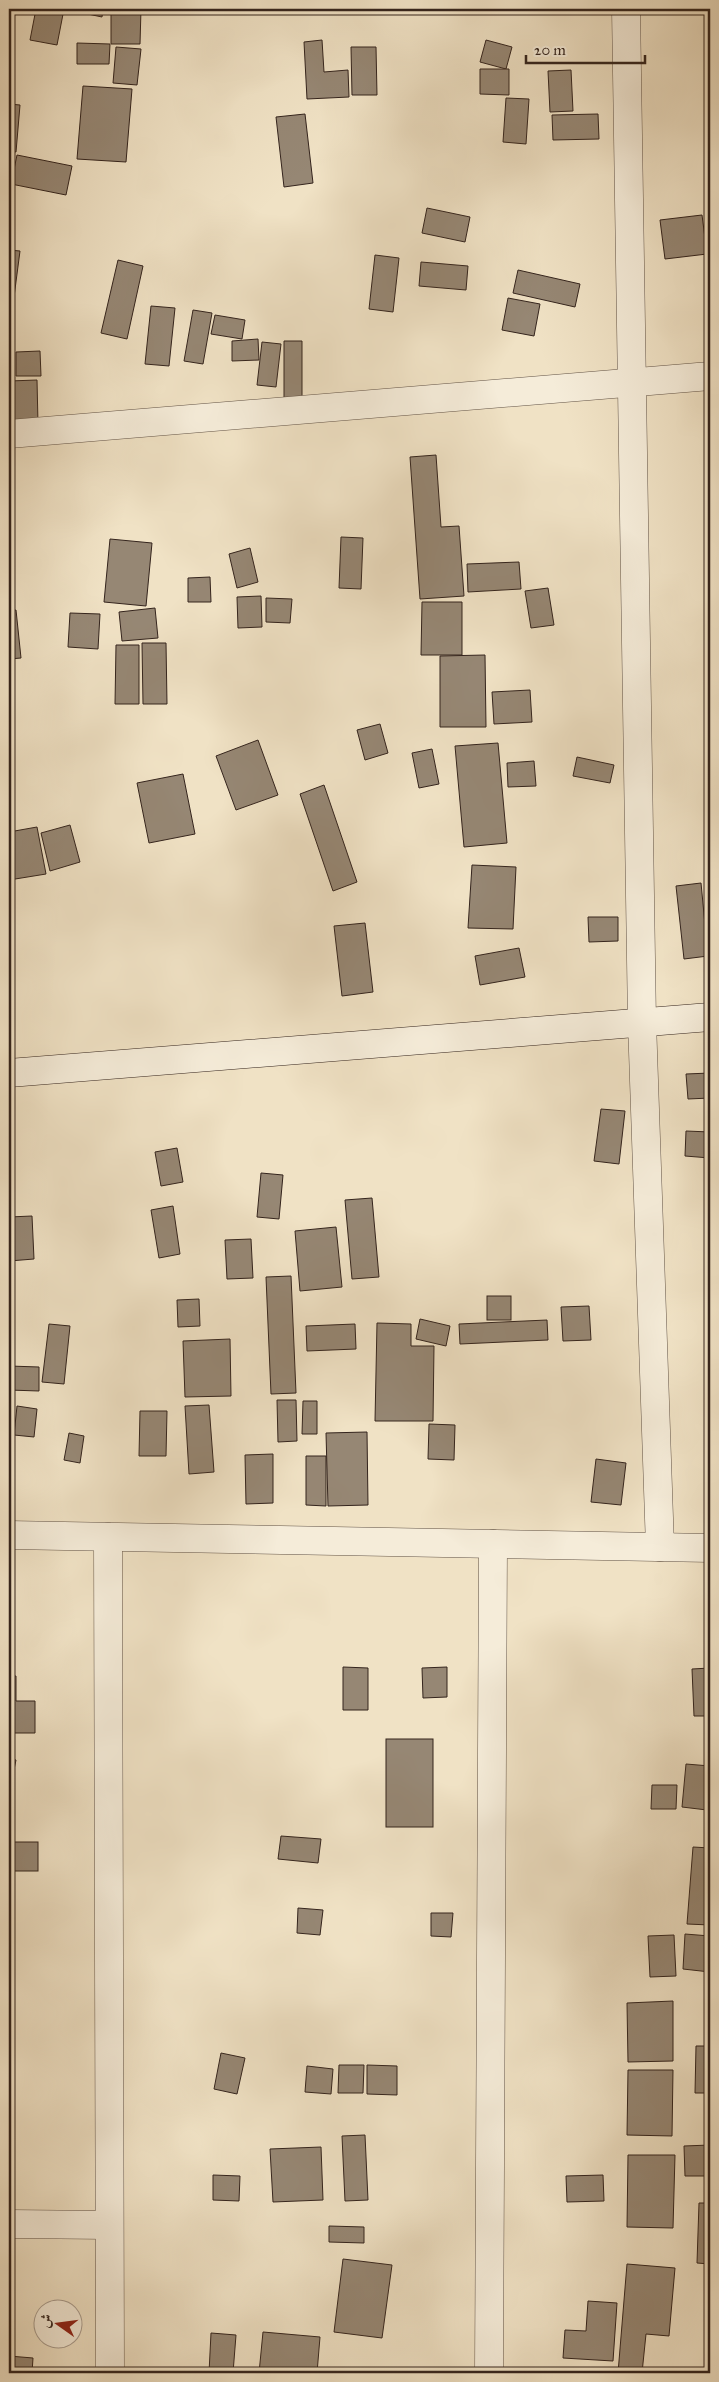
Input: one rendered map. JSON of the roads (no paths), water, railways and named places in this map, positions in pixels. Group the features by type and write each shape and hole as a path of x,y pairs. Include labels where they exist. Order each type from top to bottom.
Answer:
{"street":[{"path":"626,9 642,1022 660,1547"},
{"path":"9,434 710,376"},
{"path":"9,1073 710,1017"},
{"path":"9,1535 710,1548"},
{"path":"108,1536 110,2373"},
{"path":"489,2373 493,1544"},
{"path":"9,2224 109,2225"}]}
